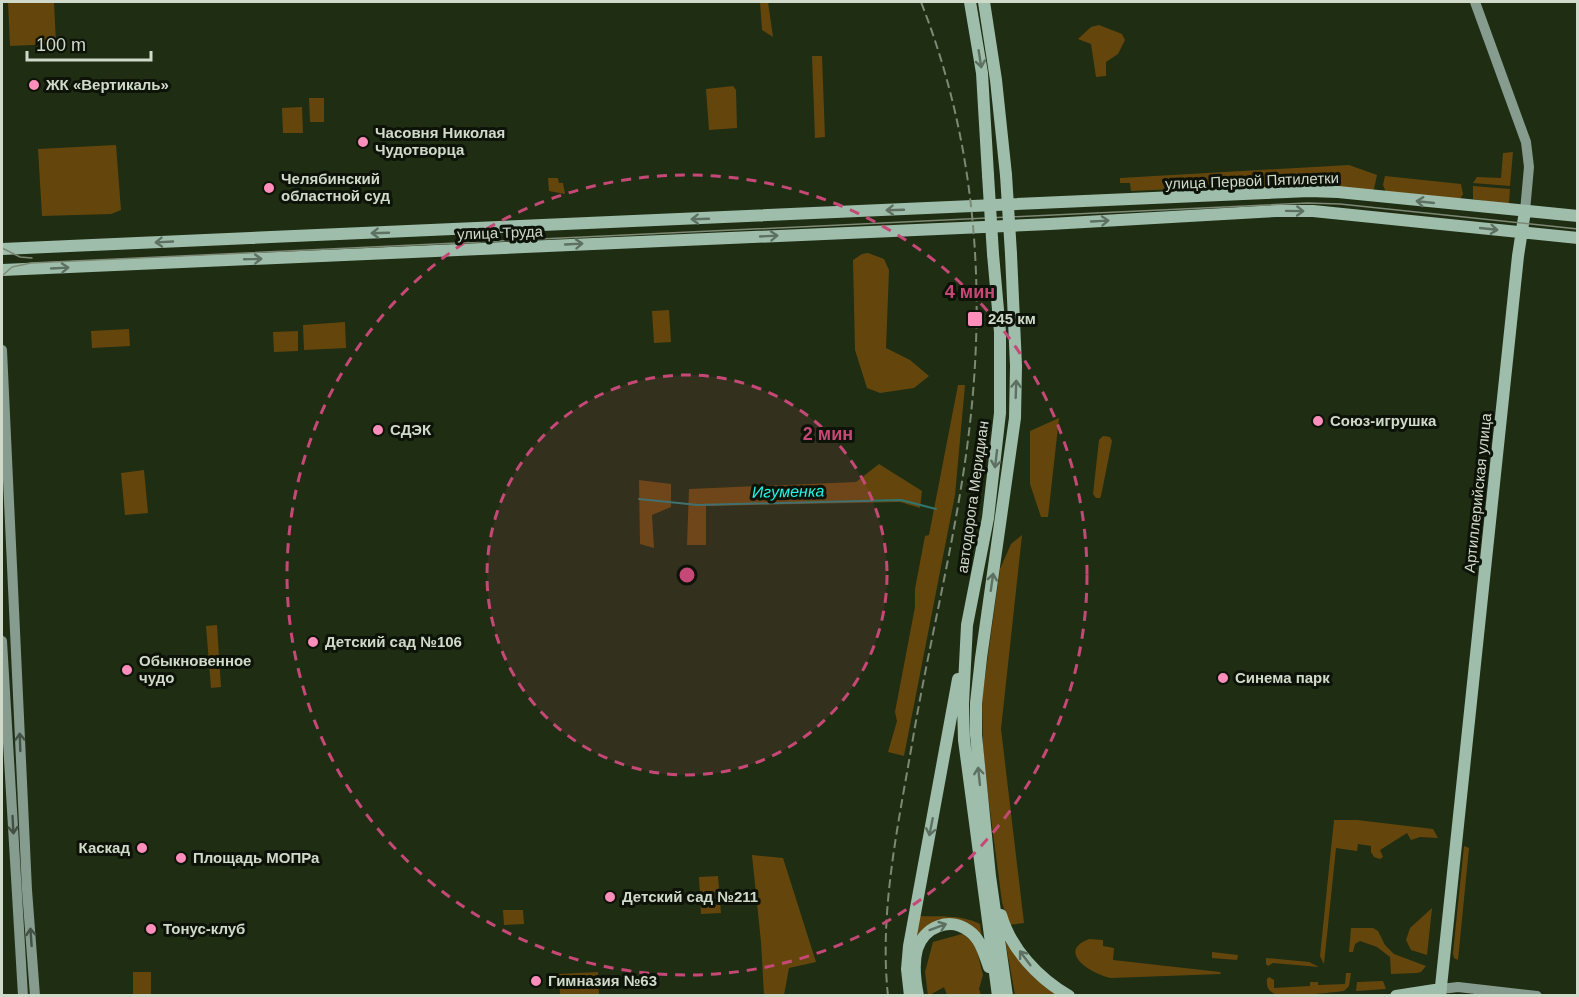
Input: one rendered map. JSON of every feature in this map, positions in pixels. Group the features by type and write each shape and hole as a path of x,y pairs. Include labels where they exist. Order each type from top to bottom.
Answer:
{"main road":[{"name":"автодорога Меридиан","path":"970,2 982,73 1001,342 999,429 988,518 967,625 963,704 964,740 997,996"},
{"name":"автодорога Меридиан","path":"984,2 996,80 1006,175 1016,366 1015,418 976,703 978,763 990,876 1007,996"},
{"name":"Артиллерийская улица","path":"1440,992 1529,167 1526,142 1475,2"},
{"name":"улица Первой Пятилетки","path":"999,206 1319,191 1578,216"},
{"name":"улица Труда","path":"2,249 999,206"},
{"name":"улица Первой Пятилетки","path":"999,225 1294,211 1367,216 1578,238"},
{"name":"улица Труда","path":"2,270 999,225"},
{"path":"405,252 406,232"},
{"path":"194,241 195,261"},
{"path":"2,350 7,564 17,800 23,902 35,996"},
{"path":"910,996 907,969 909,946 967,625"},
{"path":"2,641 17,800"},
{"path":"990,876 1004,924 1016,947 1032,967 1053,986 1069,996"},
{"path":"22,996 23,902"},
{"path":"918,996 916,950 929,930 948,924 958,925 970,931 977,939 982,947 997,996"},
{"path":"1396,996 1440,992 1458,987 1537,996"}],"shaded area":[{"path":"8,2 54,2 56,44 10,46"},
{"path":"760,2 768,2 773,37 762,30"},
{"path":"1099,25 1122,34 1125,40 1118,54 1106,62 1106,76 1096,77 1091,44 1078,39 1091,27"},
{"path":"812,56 822,56 825,137 815,138"},
{"path":"733,86 736,90 737,128 709,130 706,89"},
{"path":"309,98 324,98 324,122 310,122"},
{"path":"302,107 303,133 283,133 282,108"},
{"path":"116,145 121,210 111,214 42,216 38,149"},
{"path":"1513,152 1510,186 1473,183 1477,177 1501,178 1503,153"},
{"path":"1349,165 1377,175 1374,189 1371,191 1175,192 1175,189 1131,191 1130,183 1120,183 1120,178"},
{"path":"1385,176 1461,184 1463,194 1460,199 1386,192 1383,185"},
{"path":"548,178 558,178 559,183 563,183 565,194 549,191"},
{"path":"1473,186 1510,189 1509,203 1473,199"},
{"path":"868,253 884,259 889,270 886,348 910,360 929,376 914,388 880,393 867,388 855,350 853,260"},
{"path":"669,310 671,342 654,343 652,311"},
{"path":"345,322 346,348 304,350 303,325"},
{"path":"129,329 130,346 92,348 91,331"},
{"path":"298,331 298,351 274,352 273,332"},
{"path":"958,385 965,385 955,495 904,756 888,752 897,721 895,712 915,607 915,589 925,536 929,535"},
{"path":"1059,418 1048,517 1041,517 1030,484 1030,431"},
{"path":"1103,436 1110,437 1112,441 1101,496 1096,498 1093,494 1099,440"},
{"path":"879,464 922,491 920,508 900,502 706,506 706,545 687,545 689,489 856,482"},
{"path":"144,470 148,513 125,515 121,473"},
{"path":"639,480 671,484 671,507 652,515 654,548 640,544"},
{"path":"1022,535 1001,729 1024,923 1009,925 1002,902 988,795 983,746 982,699 1000,569 1011,544"},
{"path":"217,625 221,687 211,688 206,626"},
{"path":"1334,820 1357,820 1433,829 1438,838 1420,837 1411,840 1407,833 1380,850 1383,857 1380,859 1374,857 1371,846 1358,844 1357,851 1336,848 1324,964 1320,956"},
{"path":"1464,846 1469,848 1458,960 1454,958 1453,953"},
{"path":"752,855 783,858 816,962 789,968 784,995 764,995"},
{"path":"718,876 721,913 701,914 699,877"},
{"path":"1432,908 1427,955 1411,950 1406,940 1410,928"},
{"path":"503,910 523,910 524,924 504,925"},
{"path":"918,916 950,917 972,921 980,924 982,938 959,920 913,946"},
{"path":"1351,928 1373,928 1378,931 1385,945 1394,954 1426,966 1417,973 1391,974 1390,957 1377,947 1360,941 1355,944 1353,952 1349,952"},
{"path":"962,934 975,943 983,975 979,989 981,995 947,995 944,987 928,996 925,972 933,942"},
{"path":"1004,934 1060,995 1015,995"},
{"path":"1089,939 1103,940 1103,946 1114,948 1113,960 1220,972 1221,974 1111,978 1103,976 1087,968 1076,956 1079,944"},
{"path":"1212,952 1238,955 1237,960 1212,958"},
{"path":"1266,958 1309,962 1319,967 1273,963 1268,966"},
{"path":"133,972 151,972 151,995 133,995"},
{"path":"598,972 599,995 560,995 559,974"},
{"path":"1346,973 1351,973 1349,986 1344,991 1280,995 1271,991 1267,984 1269,977 1274,980 1274,988 1310,986 1310,982 1318,982 1318,985 1345,984"},
{"path":"1383,981 1386,989 1356,991 1357,982"}],"waterway":[{"name":"Игуменка","path":"639,499 698,505 901,500 936,509"}],"tram line":[{"path":"2,276 12,267 31,263 1307,203 1340,204 1578,229"},
{"path":"2,248 20,257 32,258"},
{"path":"2,487 2,525"}],"railway":[{"path":"888,996 886,933 891,869 919,706 963,478 974,384 976,328 976,273 965,163 940,55 921,2"}],"place":[{"name":"ЖК «Вертикаль»","path":"34,85"},
{"name":"Часовня Николая Чудотворца","path":"363,142"},
{"name":"Челябинский областной суд","path":"269,188"},
{"name":"245 км","path":"975,319"},
{"name":"Союз-игрушка","path":"1318,421"},
{"name":"СДЭК","path":"378,430"},
{"name":"Детский сад №106","path":"313,642"},
{"name":"Обыкновенное чудо","path":"127,670"},
{"name":"Синема парк","path":"1223,678"},
{"name":"Каскад","path":"142,848"},
{"name":"Площадь МОПРа","path":"181,858"},
{"name":"Детский сад №211","path":"610,897"},
{"name":"Тонус-клуб","path":"151,929"},
{"name":"Гимназия №63","path":"536,981"}]}
